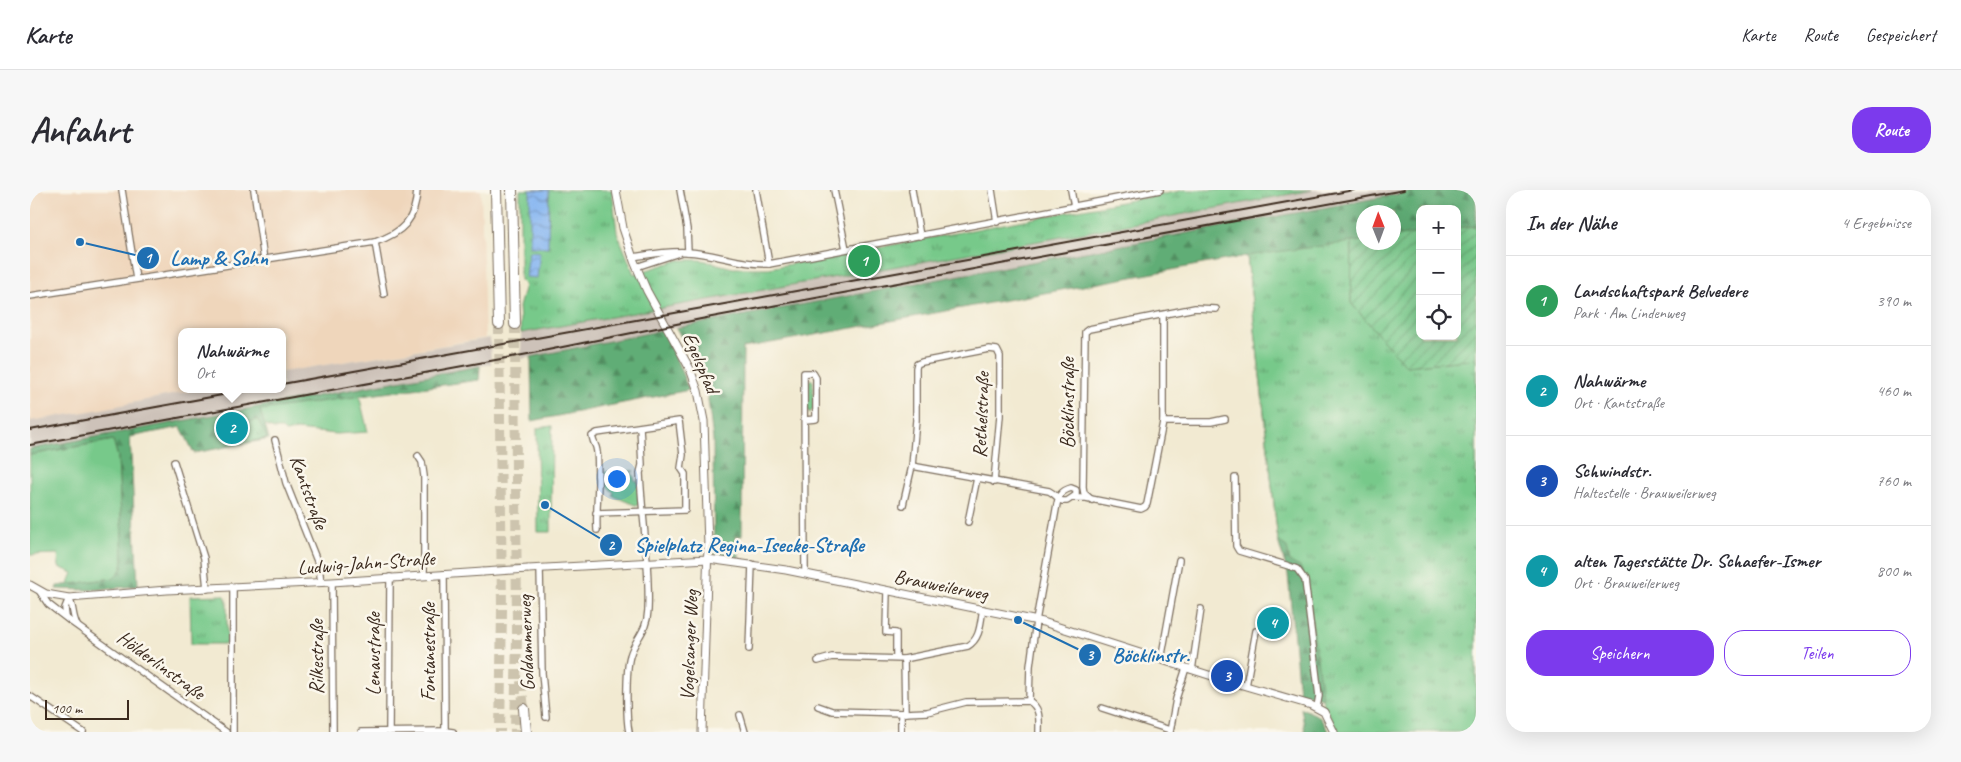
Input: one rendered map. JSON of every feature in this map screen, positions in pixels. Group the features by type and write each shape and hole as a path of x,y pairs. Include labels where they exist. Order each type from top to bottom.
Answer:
{"highway":[{"path":"496,190 499,324"},
{"path":"512,190 515,324"},
{"path":"524,708 526,732"}],"street":[{"path":"122,190 136,280"},
{"path":"254,190 264,260"},
{"path":"30,296 375,242 402,230 413,212 417,190"},
{"name":"Egelspfad","path":"616,190 623,228 636,266 647,291 690,369 698,391 706,436 708,560"},
{"path":"680,190 687,229 685,252"},
{"path":"756,190 769,264"},
{"path":"834,190 846,249"},
{"path":"912,190 920,236"},
{"path":"992,190 997,222"},
{"path":"1070,190 1074,207"},
{"path":"633,257 670,251 743,263 769,264 1160,190"},
{"path":"375,242 384,294"},
{"path":"636,266 685,252"},
{"path":"1049,491 1062,501 1072,498 1140,509 1145,507 1163,422 1163,316 1195,308 1216,310"},
{"name":"Böcklinstraße","path":"1092,500 1084,493 1083,484 1085,332 1089,329 1163,316"},
{"name":"Rethelstraße","path":"912,466 916,420 917,364 989,349 997,350 1000,356 1000,416 994,482"},
{"path":"805,420 816,419 816,378 813,373 804,373 805,574"},
{"path":"1163,422 1212,422 1225,419"},
{"path":"596,513 685,510 683,455 678,421 597,433 592,436 596,448 599,500 596,513 597,530"},
{"path":"629,732 628,668 632,649 642,635 646,624 648,604 647,562 640,480 642,465 640,427"},
{"name":"Kantstraße","path":"275,440 286,484 319,566 321,583"},
{"path":"418,456 422,462 424,476 424,576"},
{"path":"174,462 204,558 207,588"},
{"path":"903,505 912,466 1049,491 1071,488 1076,490 1072,498"},
{"name":"Böcklinstraße","path":"1071,488 1083,474"},
{"path":"968,522 977,478"},
{"path":"1235,478 1236,546 1239,551 1298,569 1305,580 1319,696 1318,707 1324,712 1334,732"},
{"path":"1055,513 1058,508 1072,498 1083,484"},
{"path":"1029,701 1030,666 1036,621 1055,513 1059,498 1064,490"},
{"name":"Ludwig-Jahn-Straße","path":"30,586 40,592 56,597 69,598 540,568 708,560"},
{"name":"Brauweilerweg","path":"708,560 752,564 1036,621 1318,707"},
{"name":"Vogelsanger Weg","path":"702,732 708,560"},
{"path":"1161,660 1179,560"},
{"path":"749,648 752,564"},
{"name":"Goldammerweg","path":"540,568 543,683 546,717"},
{"name":"Fontanestraße","path":"444,574 445,731"},
{"name":"Lenaustraße","path":"389,732 390,578"},
{"name":"Rilkestraße","path":"332,582 333,732"},
{"path":"233,588 233,732"},
{"path":"887,591 886,632 896,633 896,658"},
{"name":"Hölderlinstraße","path":"40,592 48,604 226,732"},
{"path":"66,617 65,608 69,598"},
{"path":"69,598 77,625"},
{"path":"818,661 832,657 904,658 968,646 975,641 978,634 983,609"},
{"path":"1102,708 1170,731 1176,699 1189,669 1201,609"},
{"path":"1246,686 1256,631"},
{"path":"901,732 904,658"},
{"path":"30,696 83,732"},
{"path":"818,706 832,711 903,713 927,712 966,702 1029,701 1038,710 1040,732"},
{"path":"740,715 745,732"},
{"path":"361,732 453,732"}],"shaded area":[{"path":"30,190 481,190 485,338 286,371 286,328 178,328 178,393 180,393 30,421"},
{"path":"1312,190 1420,190 676,328 521,359 521,333 1067,236"},
{"path":"490,338 491,364 30,449 30,421 180,393 286,393 286,371"}],"green space":[{"path":"520,190 612,190 617,232 634,274 679,260 702,260 733,268 769,268 1185,190 1312,190 1067,236 521,333 519,307 525,285 520,280"},
{"path":"1420,190 1476,190 1476,226 1461,228 1461,205 1416,205 1416,234 1401,236 1401,205 1356,205 1356,242 1352,243 1406,366 1476,359 1476,732 1299,693 1288,574 1278,541 1247,256 743,348 742,536 736,536 736,546 739,546 739,558 717,556 714,554 713,440 707,391 692,356 676,328"},
{"path":"1476,226 1476,359 1406,366 1351,303 1352,242 1356,242 1356,250 1401,250 1401,236 1416,234 1416,340 1461,340 1461,228"},
{"path":"1352,242 1351,303 1406,366 1476,359 1476,732 1338,732 1323,704 1307,581 1300,567 1290,562 1287,547 1278,541 1247,256"},
{"path":"664,330 689,390 532,421 531,357"},
{"path":"480,366 479,380 260,410 269,439 194,453 181,427 130,437 138,586 90,590 56,589 57,586 114,578 122,568 118,457 113,440 30,455 30,449"},
{"path":"811,379 813,381 813,409 810,413 807,409 808,382"},
{"path":"359,395 368,432 336,434 297,430 285,432 282,429 274,429 264,425 260,410"},
{"path":"258,420 267,438 241,443 237,425"},
{"path":"552,426 551,532 538,532 537,428"},
{"path":"113,440 118,457 122,568 114,578 68,585 73,573 59,567 58,554 30,555 30,455"},
{"path":"634,471 616,481 603,472"},
{"path":"633,474 635,481 638,481 639,505 613,496 614,493 605,483 607,480 620,486 623,484 621,482"},
{"path":"190,596 225,596 227,601 227,644 191,644"},
{"path":"1301,708 1319,716 1329,732 1305,732"}],"water":[{"path":"530,190 549,190 548,247 530,247"},
{"path":"529,251 540,252 537,278 526,277"}],"tunnel":[{"path":"499,324 502,610 500,732"},
{"path":"515,324 517,636 515,732"},
{"path":"521,681 524,709"}],"railway":[{"path":"286,383 1354,190"},
{"path":"30,445 1404,190"},
{"path":"30,430 233,393"}],"place":[{"name":"Lamp & Sohn","path":"80,242"},
{"name":"Landschaftspark Belvedere","path":"864,261"},
{"name":"Nahwärme","path":"232,428"},
{"name":"Spielplatz Regina-Isecke-Straße","path":"545,505"},
{"name":"Böcklinstr.","path":"1018,620"},
{"name":"alten Tagesstätte Dr. Schaefer-Ismer","path":"1273,623"},
{"name":"Schwindstr.","path":"1227,676"}]}
